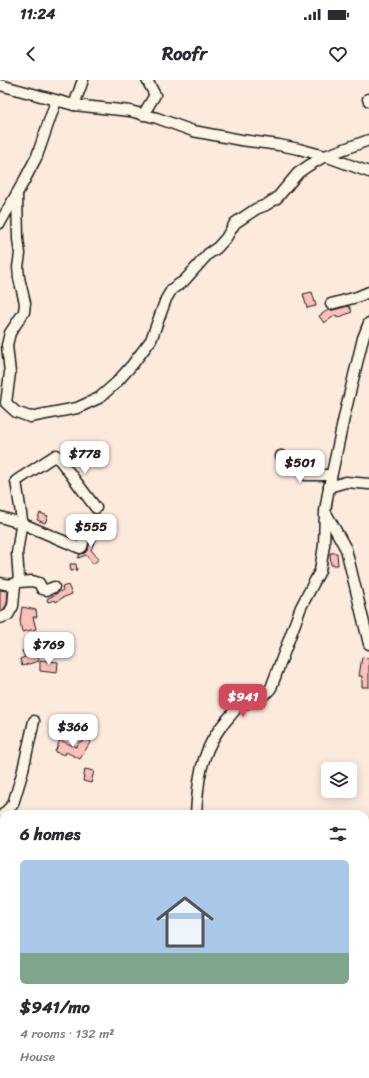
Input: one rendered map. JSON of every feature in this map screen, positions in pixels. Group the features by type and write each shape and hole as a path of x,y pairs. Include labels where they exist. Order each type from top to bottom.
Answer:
{"street":[{"path":"74,105 83,80"},
{"path":"143,115 155,95 147,80"},
{"path":"0,85 74,105 130,111 193,131 241,140 279,144 325,156 369,172"},
{"path":"0,223 37,156 56,101"},
{"path":"17,194 17,232 20,254 18,267 25,303 24,312 10,333 7,345 10,373 3,405 30,417 77,408 98,398 116,383 151,340 166,299 172,289 184,281 208,254 217,248 226,238 235,223 256,209 266,206 277,198 298,173 325,156 369,140"},
{"path":"332,304 369,292"},
{"path":"196,810 198,781 204,756 218,731 238,706 267,693 271,688 301,607 320,571 324,545 325,511 331,475 363,338 369,323"},
{"path":"0,618 8,615 12,606 17,583 17,553 21,523 16,481 56,455 96,508"},
{"path":"281,456 306,476 331,475"},
{"path":"329,487 346,482 369,484"},
{"path":"325,511 346,549 369,644"},
{"path":"0,517 21,523 80,548 82,547 85,536"},
{"path":"0,582 7,585 32,581 39,583 42,589 47,590 54,587"},
{"path":"8,810 13,804 22,774 34,721"}],"building":[{"path":"312,292 316,306 307,308 303,294"},
{"path":"349,306 352,312 337,318 336,315 324,323 319,316 328,310"},
{"path":"40,513 48,516 45,523 37,520"},
{"path":"89,528 98,532 91,550 99,559 93,564 86,555 78,558 80,554 85,553 88,549 91,537 91,534 88,531"},
{"path":"330,553 337,553 338,565 331,565"},
{"path":"70,564 76,564 77,570 71,571"},
{"path":"68,585 72,594 56,602 55,600 48,602 47,599 63,590 62,587"},
{"path":"0,590 8,591 7,604 3,610 0,611"},
{"path":"22,607 36,610 37,617 33,617 36,629 22,632 20,621"},
{"path":"36,645 39,661 22,666 20,659 25,657 22,651 27,649 27,647"},
{"path":"362,657 369,658 369,687 362,687 362,676 359,676"},
{"path":"40,660 58,662 57,673 40,671"},
{"path":"85,738 91,741 80,759 66,752 65,755 55,752 60,740 76,747 80,741 82,742"},
{"path":"85,769 94,771 91,783 83,781"}]}
